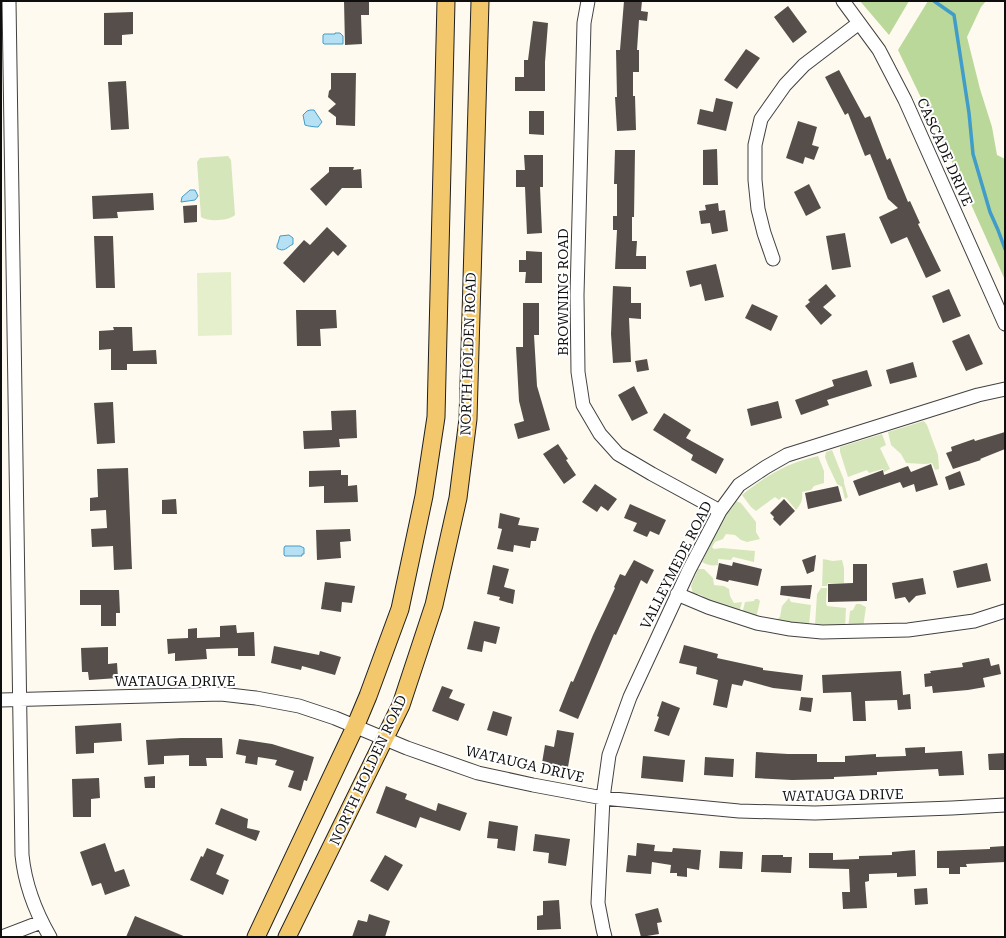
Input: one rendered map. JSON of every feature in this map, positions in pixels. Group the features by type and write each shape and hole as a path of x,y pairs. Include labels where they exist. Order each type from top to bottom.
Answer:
{"main road":[{"path":"256,937 355,727 368,696 400,609 424,496 436,417 446,1"},
{"name":"NORTH HOLDEN ROAD","path":"287,937 402,705 434,605 458,498 468,418 480,1"}],"street":[{"path":"9,1 7,266 22,855 31,899 41,922 50,937"},
{"name":"BROWNING ROAD","path":"588,1 584,23 577,295 578,372 583,405 600,434 618,454 720,511"},
{"name":"CASCADE DRIVE","path":"843,1 879,50 902,94 1005,324"},
{"path":"773,259 764,233 756,194 755,145 761,119 785,85 804,65 859,23"},
{"name":"VALLEYMEDE ROAD","path":"605,937 598,903 603,798 609,756 630,698 677,594 720,511 739,485 766,466 787,455 971,397 1005,389"},
{"path":"677,594 708,607 757,623 790,629 822,632 908,630 974,621 1005,611"},
{"name":"WATAUGA DRIVE","path":"1,700 221,694 256,698 299,706 331,716 385,739 478,773 533,786 603,798 739,811 815,813 952,808 1005,804"},
{"path":"2,937 41,922"}],"green space":[{"path":"860,1 909,1 889,35"},
{"path":"928,1 986,1 981,7 967,37 980,89 992,127 997,155 1005,159 1005,280 952,162 898,50"},
{"path":"228,156 231,160 235,215 223,220 204,219 201,217 197,162 200,158"},
{"path":"231,272 232,335 198,336 197,273"},
{"path":"924,421 927,425 938,455 939,469 935,470 932,463 906,463 901,454 891,445 888,432"},
{"path":"882,434 886,445 880,448 890,469 884,472 883,469 869,473 867,470 848,477 840,452 840,447"},
{"path":"832,450 844,480 848,497 845,499 842,487 837,484 825,457 826,452"},
{"path":"818,456 824,471 824,483 814,486 811,490 802,492 801,502 796,510 786,498 782,497 779,500 775,497 756,511 742,495 760,481 787,466"},
{"path":"736,501 741,503 756,522 756,532 760,539 747,542 741,540 735,535 726,534 723,539 715,542 712,547 714,549 722,548 755,551 754,562 733,557 731,560 718,559 718,565 708,565 702,562 721,523"},
{"path":"823,559 833,561 842,560 844,568 844,583 828,583 827,586 822,586"},
{"path":"698,569 704,569 713,578 714,585 724,586 729,589 730,596 734,603 742,602 739,613 702,599 703,596 698,594 697,597 693,594 691,586"},
{"path":"821,588 827,588 827,606 846,608 845,629 815,625 817,594"},
{"path":"789,598 791,602 811,605 809,625 773,623 780,617 782,606"},
{"path":"755,599 760,601 757,614 754,618 742,614 745,602 754,601"},
{"path":"856,604 866,607 863,628 848,629 850,611 853,610"}],"water":[{"path":"340,33 343,36 343,44 323,43 324,34"},
{"path":"310,110 314,110 322,122 318,127 305,125 303,115"},
{"path":"190,190 195,190 198,196 195,200 181,202 182,197"},
{"path":"289,235 293,238 293,244 284,250 277,248 280,236"},
{"path":"285,546 300,546 304,548 304,554 302,554 302,556 285,556"}],"building":[{"path":"344,1 369,1 369,15 361,15 362,44 345,45"},
{"path":"624,1 642,1 641,11 648,12 647,21 639,20 637,50 639,50 639,72 633,72 633,96 635,96 636,130 617,131 615,97 617,97 616,50 620,50"},
{"path":"788,6 807,32 793,43 774,17"},
{"path":"133,12 133,34 122,35 122,45 104,45 104,13"},
{"path":"533,21 548,23 545,62 545,91 515,91 515,77 524,77 524,60 528,60"},
{"path":"746,49 760,58 737,89 724,80"},
{"path":"839,70 865,118 870,116 887,160 890,158 908,202 910,201 920,223 918,224 941,271 926,278 907,237 891,244 879,217 898,208 888,199 870,154 865,156 848,113 845,115 825,77"},
{"path":"331,73 356,73 355,126 336,125 336,117 328,111 336,104 328,97 331,89"},
{"path":"126,81 129,129 111,130 108,82"},
{"path":"716,98 733,102 726,131 697,124 700,109 713,112"},
{"path":"529,111 544,111 544,135 529,134"},
{"path":"798,121 817,127 812,145 819,147 814,160 805,157 803,164 786,158"},
{"path":"717,149 718,185 703,185 703,150"},
{"path":"615,150 635,150 634,217 632,217 632,241 637,241 636,256 646,256 646,269 615,269 617,230 613,230 613,216 617,216 617,184 614,184"},
{"path":"524,155 543,155 543,187 540,187 542,233 527,234 525,187 516,187 516,170 525,170"},
{"path":"329,167 354,167 353,170 361,169 362,188 342,188 326,206 310,189 329,172"},
{"path":"809,184 821,208 806,216 794,192"},
{"path":"153,193 154,210 117,212 118,218 93,219 92,196"},
{"path":"718,203 719,211 725,210 728,231 712,234 710,223 701,224 699,211 706,210 705,205"},
{"path":"197,205 197,222 184,223 183,206"},
{"path":"327,227 347,246 338,256 333,251 304,283 283,263 304,240 310,245"},
{"path":"845,233 851,267 832,270 826,236"},
{"path":"94,236 113,236 115,288 96,288"},
{"path":"526,251 542,252 542,283 525,283 526,272 519,272 519,260 526,260"},
{"path":"716,264 724,297 705,301 701,284 690,287 686,271"},
{"path":"826,284 836,296 823,307 832,315 821,325 805,306 810,302 808,300"},
{"path":"613,286 631,287 631,303 641,303 641,319 629,318 631,362 613,363 611,334"},
{"path":"949,289 961,316 943,323 932,296"},
{"path":"523,303 539,303 539,335 534,335 537,386 550,430 518,439 514,424 524,421 519,401 516,347 523,347"},
{"path":"752,304 778,316 771,331 745,318"},
{"path":"296,310 336,310 337,328 320,329 321,346 297,346"},
{"path":"113,327 132,327 133,351 156,350 157,364 127,364 127,370 111,370 111,349 99,350 99,331 114,330"},
{"path":"969,334 983,364 966,371 952,341"},
{"path":"647,359 649,370 637,372 635,361"},
{"path":"913,362 917,377 890,384 886,370"},
{"path":"867,370 872,386 827,400 829,405 801,415 795,400 834,386 832,380"},
{"path":"634,386 648,413 632,421 618,395"},
{"path":"778,401 782,418 751,426 747,409"},
{"path":"113,402 115,443 97,444 94,403"},
{"path":"356,410 357,438 339,439 340,447 304,449 303,431 332,430 331,411"},
{"path":"664,413 691,430 686,438 724,459 716,474 691,460 693,455 653,430"},
{"path":"1005,432 1005,449 980,459 981,460 953,469 946,453 952,451 951,447 974,439 975,441"},
{"path":"558,444 576,475 564,484 543,454"},
{"path":"931,464 938,485 916,492 914,484 903,488 900,482 859,496 853,481 883,470 884,475 908,466 911,472"},
{"path":"128,468 132,569 114,570 113,546 92,547 91,529 107,528 106,510 90,511 90,498 98,497 97,469"},
{"path":"341,470 341,475 348,475 348,486 357,485 358,502 324,503 324,486 309,487 309,471"},
{"path":"960,471 965,485 949,490 945,477"},
{"path":"595,484 617,499 608,511 601,506 597,512 582,502"},
{"path":"838,486 842,501 808,509 805,493"},
{"path":"176,499 177,514 162,514 162,500"},
{"path":"784,499 795,511 780,526 773,519 774,517 770,513"},
{"path":"630,504 666,520 659,535 650,531 647,537 633,531 637,523 624,518"},
{"path":"500,513 520,518 518,525 539,528 536,541 531,541 530,548 514,545 513,552 497,549 502,529 498,528"},
{"path":"350,529 351,541 340,542 341,558 317,560 316,530"},
{"path":"816,555 814,571 807,574 802,560"},
{"path":"634,560 654,570 647,584 641,580 616,635 614,634 578,719 559,711 571,681 573,682 620,574 625,576"},
{"path":"733,562 762,569 758,586 716,579 719,563 732,566"},
{"path":"987,563 991,581 957,588 953,571"},
{"path":"853,564 867,564 867,601 828,602 828,584 853,583"},
{"path":"493,565 509,569 504,587 515,590 513,604 499,600 500,597 487,594"},
{"path":"923,578 926,594 916,596 909,603 905,597 895,599 892,583"},
{"path":"325,582 355,586 352,603 342,602 341,612 321,609"},
{"path":"812,585 810,599 780,595 781,586"},
{"path":"80,590 119,590 120,613 116,613 116,626 101,626 101,605 80,605"},
{"path":"474,621 500,627 496,644 484,641 482,652 467,649"},
{"path":"236,625 237,633 254,632 255,656 238,656 238,648 206,649 207,659 175,661 175,653 168,654 167,639 188,638 188,629 197,628 197,638 220,637 220,626"},
{"path":"684,645 718,654 717,658 763,668 763,670 803,675 801,691 773,688 744,680 742,686 732,684 727,708 713,705 718,680 696,674 697,667 679,663"},
{"path":"274,646 319,655 320,651 341,657 335,675 302,666 301,670 271,663"},
{"path":"108,647 108,664 117,663 118,678 89,680 88,672 82,672 81,648"},
{"path":"989,658 991,666 999,664 1001,674 983,678 985,687 933,693 932,686 925,687 924,674 931,673 930,671 963,667 962,663"},
{"path":"901,671 903,695 910,694 911,709 898,710 897,700 865,701 866,721 853,721 851,692 823,693 822,675"},
{"path":"442,686 453,690 449,698 465,704 458,721 432,711"},
{"path":"801,697 813,698 811,712 799,710"},
{"path":"662,701 680,708 669,736 654,731 659,717 657,716"},
{"path":"493,711 512,717 507,736 487,730"},
{"path":"121,723 122,741 94,743 94,753 76,754 75,726"},
{"path":"557,730 574,733 568,767 542,763 545,745 554,747"},
{"path":"222,738 223,758 206,758 207,766 189,766 189,755 164,756 164,764 148,765 146,740"},
{"path":"239,739 272,744 314,757 307,781 304,780 301,791 288,787 294,771 275,765 277,760 258,757 257,765 245,763 246,756 236,754"},
{"path":"925,747 925,753 962,751 964,775 939,776 938,769 877,772 877,775 834,777 834,779 792,780 755,778 756,752 817,754 817,762 845,762 845,756 876,754 876,757 906,756 905,748"},
{"path":"1005,753 1005,770 989,770 988,754"},
{"path":"643,756 685,760 683,782 641,778"},
{"path":"705,757 734,759 733,777 704,775"},
{"path":"155,776 155,788 145,788 144,777"},
{"path":"99,778 100,798 91,799 91,817 73,817 72,779"},
{"path":"386,786 407,794 405,799 436,811 438,803 467,813 460,831 420,817 416,828 376,813"},
{"path":"221,808 248,819 247,828 260,831 256,841 215,824"},
{"path":"489,821 518,826 515,851 497,848 498,839 487,838"},
{"path":"535,834 570,839 566,866 548,863 549,853 533,851"},
{"path":"105,843 115,872 124,869 130,886 105,895 101,883 92,886 80,852"},
{"path":"637,843 655,845 654,851 672,852 673,848 701,850 699,870 687,868 687,877 677,876 677,873 670,873 671,865 652,862 651,874 626,872 628,855 636,856"},
{"path":"1005,846 1005,862 966,864 967,867 960,867 960,874 949,874 949,868 937,868 937,851 990,849 990,847"},
{"path":"207,848 224,855 216,874 229,880 223,895 190,880 201,856 203,857"},
{"path":"915,850 916,876 897,877 897,873 869,874 869,881 865,882 867,908 843,909 842,892 850,892 849,869 809,868 809,853 833,853 833,860 859,859 859,856 892,855 892,852"},
{"path":"720,851 743,852 742,869 719,868"},
{"path":"385,855 403,865 388,891 370,881"},
{"path":"762,855 783,855 783,857 792,857 791,873 761,872"},
{"path":"927,888 928,904 915,905 914,889"},
{"path":"559,900 561,929 537,930 537,916 543,915 543,901"},
{"path":"658,908 662,922 657,923 659,934 641,937 635,914"},
{"path":"369,914 390,921 385,937 352,937 358,920 367,922"},
{"path":"135,916 186,937 126,937"}],"waterway":[{"path":"934,1 954,15 969,113 973,154 990,212 1005,249"}]}
